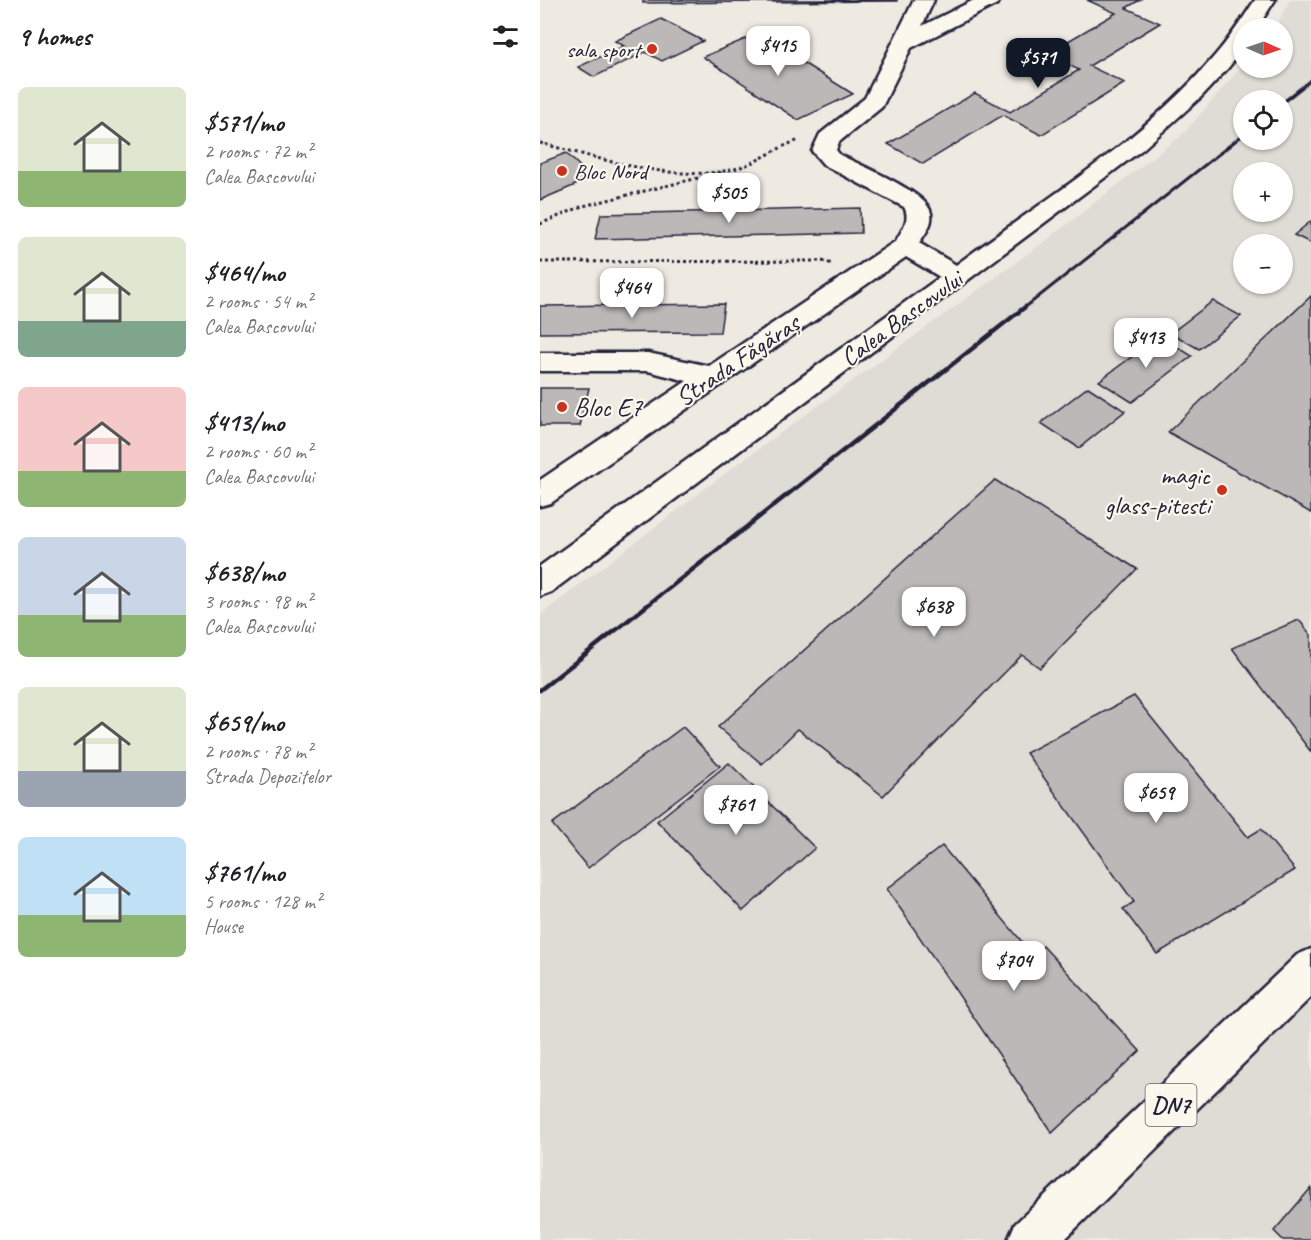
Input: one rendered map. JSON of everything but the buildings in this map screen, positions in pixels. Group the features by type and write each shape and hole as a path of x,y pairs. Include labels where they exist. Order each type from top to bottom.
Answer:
{"street":[{"path":"833,134 874,102 924,0"},
{"path":"904,43 990,0"},
{"path":"1253,18 1265,0"},
{"name":"Calea Bascovului","path":"540,583 958,277 1141,138 1195,90 1233,48"},
{"name":"Strada Făgăraș","path":"540,495 905,246 918,225 919,211 913,202 832,160 824,152 828,139 833,134"},
{"path":"905,246 958,277"},
{"path":"540,362 648,362 713,377"},
{"name":"DN7","path":"1031,1240 1311,969"}],"path":[{"path":"540,224 583,206 733,169 796,140 833,134"},
{"path":"540,143 637,166 675,172 733,169"},
{"path":"540,262 822,261 866,272"}],"shaded area":[{"path":"1290,0 1311,0 1311,1240 540,1240 540,615 735,466 1047,240 1183,134 1233,76 1293,78 1293,18 1280,18"}],"railway":[{"path":"1293,94 1311,80"},
{"path":"1023,309 1233,143"},
{"path":"540,690 1025,307"}],"place":[{"name":"sala sport","path":"652,49"},
{"name":"Bloc Nord","path":"562,171"},
{"name":"Bloc E7","path":"562,407"},
{"name":"magic glass-pitesti","path":"1222,490"}]}
